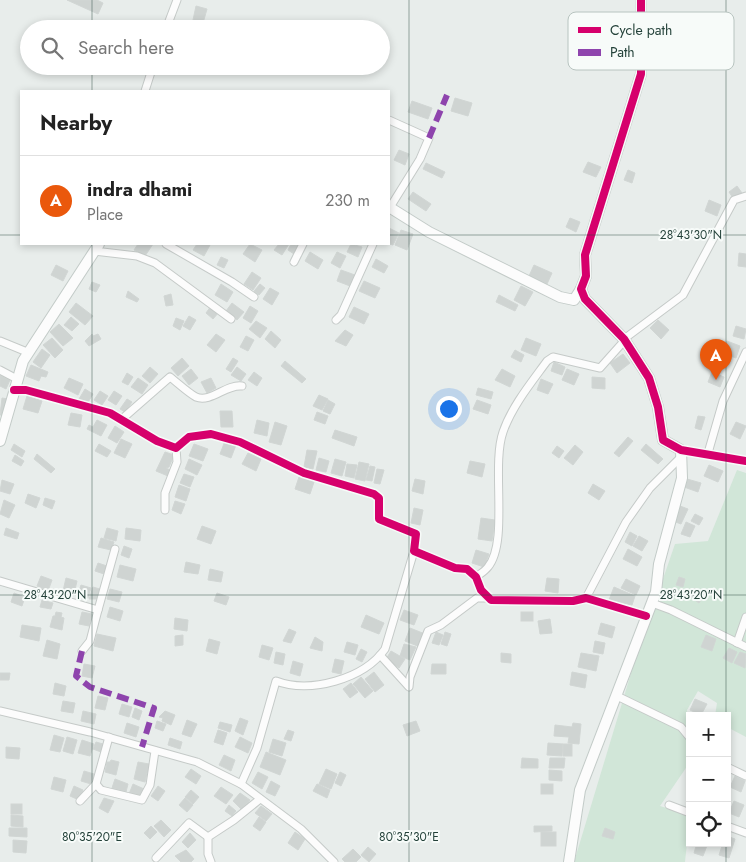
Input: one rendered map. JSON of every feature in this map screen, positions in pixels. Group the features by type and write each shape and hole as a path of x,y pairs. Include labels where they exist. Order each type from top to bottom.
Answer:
{"street":[{"path":"169,20 177,0"},
{"path":"390,209 429,232 560,297 574,300 586,276 585,255 641,70"},
{"path":"145,90 150,75"},
{"path":"390,120 429,138 420,159 390,206"},
{"path":"476,576 488,567 498,535 498,474 503,432 516,405 547,361 553,357 600,368 624,340 683,295 734,200 746,196"},
{"path":"168,245 254,297"},
{"path":"294,262 302,245"},
{"path":"336,320 341,315 373,245"},
{"path":"0,442 3,417 27,352 67,295 96,247 137,256 155,263 231,319"},
{"path":"581,289 585,299 624,340 649,378 658,407 663,440 680,454 708,453 746,461"},
{"path":"0,341 27,352"},
{"path":"708,453 723,401 746,352"},
{"path":"0,370 17,379"},
{"path":"122,419 170,378 197,397 207,398 234,385 242,386"},
{"path":"14,390 26,390 110,413 157,441 176,448"},
{"path":"176,448 189,437 211,434 240,442 304,473 374,494 378,498 379,519 416,534 414,551 385,648 369,666 352,675 315,684 285,684 276,681 256,748 241,784"},
{"path":"165,510 165,493 177,462 176,448"},
{"path":"586,598 626,522 650,488 680,454"},
{"path":"569,862 580,790 656,592 659,564 682,478 680,454"},
{"path":"82,651 90,640 115,549"},
{"path":"414,551 455,568 467,569 476,576 482,590 490,598"},
{"path":"0,581 98,610"},
{"path":"380,655 409,687 410,677 428,631 441,625 477,598 573,601 586,598 646,616"},
{"path":"652,603 671,610 746,647"},
{"path":"738,643 746,617"},
{"path":"617,696 681,727 686,733"},
{"path":"0,711 109,737 197,762 241,784 301,830 334,862"},
{"path":"80,801 96,784 109,737"},
{"path":"96,784 101,790 142,800 150,785 155,750"},
{"path":"731,769 746,776"},
{"path":"208,837 234,820 260,799"},
{"path":"669,806 686,812"},
{"path":"156,858 189,823 208,837"},
{"path":"731,827 746,833"},
{"path":"208,837 208,854 211,862"}],"green space":[{"path":"737,470 746,473 746,737 731,729 731,712 716,712 717,703 698,691 686,712 686,768 660,806 686,814 685,862 574,862 635,660 675,544 708,541"}],"building":[{"path":"67,0 97,0 103,3 98,14"},
{"path":"196,6 207,9 204,20 193,20"},
{"path":"455,98 472,103 468,116 451,111"},
{"path":"412,101 432,108 428,119 408,112"},
{"path":"399,150 409,154 405,165 394,160"},
{"path":"588,162 601,167 596,177 583,172"},
{"path":"426,163 445,172 442,178 423,169"},
{"path":"628,170 635,173 632,183 624,180"},
{"path":"737,186 742,193 733,198 729,192"},
{"path":"413,192 431,204 426,211 408,199"},
{"path":"709,200 721,205 717,216 705,211"},
{"path":"570,218 580,222 576,232 566,227"},
{"path":"390,228 399,233 393,245 390,244"},
{"path":"401,230 413,234 407,250 395,245"},
{"path":"137,245 152,245 145,256 134,250"},
{"path":"196,245 210,245 204,256 193,250"},
{"path":"249,245 262,250 255,262 243,254"},
{"path":"278,245 288,245 282,255 274,250"},
{"path":"290,245 299,246 294,254 288,250"},
{"path":"350,245 362,247 358,257 347,252"},
{"path":"310,252 323,260 318,269 305,261"},
{"path":"337,252 346,256 340,268 331,263"},
{"path":"739,253 746,254 746,267 738,266"},
{"path":"221,257 228,260 224,268 217,265"},
{"path":"376,259 388,266 384,273 372,267"},
{"path":"56,265 68,271 63,281 51,275"},
{"path":"534,265 552,273 547,284 529,276"},
{"path":"341,270 355,275 350,286 337,281"},
{"path":"252,272 261,278 253,290 244,284"},
{"path":"364,281 380,288 375,298 359,291"},
{"path":"92,282 100,285 96,292 89,289"},
{"path":"221,284 233,292 227,302 215,295"},
{"path":"260,284 265,288 259,295 254,291"},
{"path":"521,286 533,292 525,306 514,300"},
{"path":"270,288 279,293 272,305 263,299"},
{"path":"128,291 139,299 137,302 126,297"},
{"path":"171,294 173,305 166,306 164,296"},
{"path":"499,295 518,305 515,311 496,302"},
{"path":"76,303 93,316 85,325 69,312"},
{"path":"232,303 244,312 237,320 226,311"},
{"path":"211,306 219,312 213,319 206,313"},
{"path":"250,306 258,311 251,323 243,318"},
{"path":"354,307 369,314 364,324 349,317"},
{"path":"189,316 196,320 190,330 183,326"},
{"path":"71,317 79,324 72,331 64,325"},
{"path":"176,318 184,321 180,330 173,326"},
{"path":"658,320 669,330 661,339 650,328"},
{"path":"256,321 267,328 260,338 249,329"},
{"path":"59,324 73,338 63,346 50,332"},
{"path":"736,326 746,329 744,339 733,336"},
{"path":"345,330 353,335 346,346 335,341"},
{"path":"271,331 281,340 275,348 265,339"},
{"path":"92,334 93,336 98,334 101,339 89,346 85,341"},
{"path":"216,334 225,340 216,352 207,345"},
{"path":"246,336 254,340 248,351 240,347"},
{"path":"52,338 63,350 55,358 43,345"},
{"path":"526,338 541,344 536,356 521,350"},
{"path":"727,341 740,346 736,358 722,353"},
{"path":"42,349 50,355 41,368 33,362"},
{"path":"515,350 524,355 521,362 511,357"},
{"path":"623,354 630,363 617,373 610,363"},
{"path":"182,358 189,366 178,376 171,368"},
{"path":"233,358 238,361 231,372 226,369"},
{"path":"285,361 306,379 302,383 281,366"},
{"path":"554,362 565,367 562,375 551,371"},
{"path":"31,365 48,372 46,377 41,376 39,381 26,376"},
{"path":"150,367 158,374 150,383 142,376"},
{"path":"237,367 246,374 241,381 231,375"},
{"path":"191,369 198,378 189,385 182,376"},
{"path":"502,369 515,376 510,387 495,380"},
{"path":"567,369 579,374 574,385 562,380"},
{"path":"254,372 262,378 257,386 248,380"},
{"path":"712,372 724,377 720,387 708,382"},
{"path":"127,373 133,377 128,385 122,382"},
{"path":"0,375 10,380 6,389 0,386"},
{"path":"592,377 605,378 605,389 592,388"},
{"path":"69,378 83,384 78,395 64,388"},
{"path":"138,378 148,385 142,394 131,387"},
{"path":"211,378 216,388 207,393 201,382"},
{"path":"541,379 553,384 548,394 537,390"},
{"path":"478,388 493,392 491,399 476,395"},
{"path":"85,389 93,394 87,404 79,399"},
{"path":"100,391 108,396 102,405 94,400"},
{"path":"114,391 122,396 116,405 108,400"},
{"path":"319,395 328,399 322,410 313,406"},
{"path":"27,396 42,401 38,413 23,409"},
{"path":"2,398 8,399 5,415 0,415"},
{"path":"127,399 132,402 125,412 120,409"},
{"path":"328,400 335,404 330,414 323,411"},
{"path":"477,400 491,405 488,414 473,409"},
{"path":"220,411 232,411 233,427 221,427"},
{"path":"317,412 328,416 325,424 314,420"},
{"path":"71,413 82,415 80,427 68,425"},
{"path":"698,416 705,417 701,430 695,428"},
{"path":"97,420 107,425 101,436 87,429 89,425 93,427"},
{"path":"257,420 269,423 267,436 254,433"},
{"path":"275,422 287,426 281,445 269,442"},
{"path":"736,422 746,426 740,439 730,434"},
{"path":"115,426 124,432 117,443 108,438"},
{"path":"335,430 357,437 354,446 332,438"},
{"path":"628,437 633,441 619,457 614,453"},
{"path":"121,439 132,444 125,458 114,453"},
{"path":"225,441 236,445 231,458 220,454"},
{"path":"14,444 25,451 22,457 11,450"},
{"path":"99,444 111,451 107,457 95,451"},
{"path":"194,444 208,449 203,461 189,456"},
{"path":"646,444 663,459 658,464 641,450"},
{"path":"575,445 583,452 573,465 564,458"},
{"path":"557,446 564,451 559,458 552,453"},
{"path":"307,450 317,451 313,469 304,467"},
{"path":"165,452 174,455 169,467 166,468 170,470 168,476 156,471"},
{"path":"248,453 261,459 256,471 242,464"},
{"path":"37,454 55,469 51,473 34,459"},
{"path":"15,455 24,461 21,466 12,461"},
{"path":"319,458 329,461 326,472 316,470"},
{"path":"189,459 202,465 197,475 185,469"},
{"path":"335,459 346,462 342,476 331,473"},
{"path":"470,461 485,464 482,477 467,473"},
{"path":"359,462 369,464 365,481 355,479"},
{"path":"347,464 357,465 354,478 345,476"},
{"path":"709,465 723,471 718,482 704,476"},
{"path":"370,466 375,467 372,481 366,480"},
{"path":"377,469 384,470 380,484 374,483"},
{"path":"184,474 194,477 190,487 180,483"},
{"path":"299,477 314,482 310,494 295,489"},
{"path":"415,479 425,481 423,494 412,491"},
{"path":"687,479 701,483 698,492 684,487"},
{"path":"2,480 14,484 10,494 0,491"},
{"path":"593,484 605,491 599,500 588,493"},
{"path":"179,485 190,489 186,501 175,497"},
{"path":"28,494 40,498 36,508 25,503"},
{"path":"45,498 55,501 52,509 43,505"},
{"path":"4,500 15,505 9,518 0,514"},
{"path":"175,501 185,504 181,514 172,510"},
{"path":"680,506 688,509 681,524 673,521"},
{"path":"414,508 423,510 420,525 411,523"},
{"path":"695,514 703,518 699,525 691,521"},
{"path":"481,518 495,520 492,541 478,539"},
{"path":"686,522 695,526 690,537 681,534"},
{"path":"202,526 216,531 211,544 197,539"},
{"path":"6,528 19,533 17,539 4,535"},
{"path":"107,528 118,531 116,541 104,538"},
{"path":"126,528 141,530 140,541 125,539"},
{"path":"630,532 637,536 632,546 625,542"},
{"path":"639,536 648,541 642,551 633,546"},
{"path":"101,538 114,542 111,550 98,547"},
{"path":"124,546 132,549 129,558 121,555"},
{"path":"628,549 642,557 637,566 623,559"},
{"path":"476,550 489,554 484,567 472,563"},
{"path":"186,562 200,565 198,574 184,572"},
{"path":"98,563 107,566 104,574 95,571"},
{"path":"120,565 136,569 133,581 117,577"},
{"path":"210,569 223,572 221,582 208,580"},
{"path":"41,576 52,580 48,591 37,586"},
{"path":"679,577 685,579 683,587 676,585"},
{"path":"66,578 77,581 74,594 63,591"},
{"path":"547,578 559,579 558,593 545,591"},
{"path":"626,579 640,586 636,595 621,588"},
{"path":"81,585 91,588 88,598 78,595"},
{"path":"93,587 103,590 100,599 89,599"},
{"path":"614,587 635,596 632,605 609,600"},
{"path":"694,588 704,595 699,603 689,596"},
{"path":"110,589 122,592 119,602 107,599"},
{"path":"14,593 25,597 22,606 11,602"},
{"path":"217,593 229,597 226,605 214,601"},
{"path":"42,600 53,603 51,609 40,607"},
{"path":"110,607 123,611 120,621 107,617"},
{"path":"404,610 418,615 414,625 400,620"},
{"path":"56,612 62,613 61,617 64,618 62,630 50,627"},
{"path":"82,612 92,614 89,626 79,624"},
{"path":"521,612 533,612 533,621 521,621"},
{"path":"366,615 384,623 379,634 361,627"},
{"path":"175,618 188,620 187,631 174,629"},
{"path":"550,619 552,633 540,634 538,621"},
{"path":"601,623 615,627 612,638 598,634"},
{"path":"22,625 41,628 39,641 20,637"},
{"path":"410,628 425,634 420,647 405,641"},
{"path":"289,629 296,632 291,643 283,641"},
{"path":"436,632 443,635 439,645 432,643"},
{"path":"445,632 451,634 447,646 441,644"},
{"path":"97,634 116,638 113,651 94,646"},
{"path":"183,635 183,645 175,646 175,636"},
{"path":"706,635 716,639 712,651 701,647"},
{"path":"315,637 323,642 322,651 310,648"},
{"path":"209,639 220,642 217,654 206,651"},
{"path":"47,640 60,644 57,659 43,656"},
{"path":"595,641 605,643 603,654 593,652"},
{"path":"347,642 358,645 355,655 344,652"},
{"path":"404,644 416,647 410,660 400,656"},
{"path":"262,645 273,648 269,660 259,657"},
{"path":"729,648 737,652 732,663 723,658"},
{"path":"361,649 367,652 362,662 356,659"},
{"path":"391,651 405,659 399,668 386,659"},
{"path":"276,652 285,654 283,665 274,663"},
{"path":"740,652 746,654 745,668 734,663"},
{"path":"501,653 511,654 511,663 501,662"},
{"path":"581,653 599,656 596,671 578,667"},
{"path":"335,659 344,661 341,674 332,672"},
{"path":"293,661 303,664 300,676 290,673"},
{"path":"84,664 95,666 92,678 82,676"},
{"path":"432,664 446,664 446,674 431,674"},
{"path":"374,672 384,685 375,692 365,679"},
{"path":"572,672 587,675 585,688 570,685"},
{"path":"0,673 10,673 9,680 0,680"},
{"path":"361,677 373,691 365,698 353,684"},
{"path":"55,683 66,686 64,696 53,694"},
{"path":"351,683 358,692 350,698 343,689"},
{"path":"98,696 108,698 105,710 95,708"},
{"path":"695,699 707,704 703,712 690,710"},
{"path":"63,701 75,703 73,713 61,711"},
{"path":"122,704 132,707 129,717 119,714"},
{"path":"135,708 142,711 139,720 132,717"},
{"path":"83,711 96,714 94,724 81,721"},
{"path":"165,711 175,715 171,725 162,721 163,718 159,717"},
{"path":"240,718 248,721 243,735 235,731"},
{"path":"187,720 197,724 191,737 182,734"},
{"path":"157,721 166,724 163,731 155,728"},
{"path":"416,721 420,731 407,736 403,725"},
{"path":"220,722 232,725 230,732 218,728"},
{"path":"127,723 139,727 136,737 124,733"},
{"path":"573,723 581,724 579,744 568,743 569,737 554,736 555,725 572,727"},
{"path":"218,730 227,733 223,745 214,742"},
{"path":"288,730 294,732 291,741 284,739"},
{"path":"54,735 64,738 60,752 50,750"},
{"path":"67,737 77,740 73,754 63,751"},
{"path":"240,737 252,743 248,753 235,747"},
{"path":"170,738 182,742 180,749 168,745"},
{"path":"273,739 286,743 282,756 269,752"},
{"path":"82,740 94,744 90,756 78,753"},
{"path":"96,742 103,744 101,752 93,749"},
{"path":"548,743 563,744 562,756 547,755"},
{"path":"563,744 572,744 572,756 563,756"},
{"path":"6,747 20,748 19,759 6,758"},
{"path":"266,752 286,760 280,775 260,767"},
{"path":"224,755 235,760 231,771 219,765"},
{"path":"522,758 538,759 538,768 521,768"},
{"path":"550,758 565,758 564,768 549,768"},
{"path":"111,760 119,762 116,775 105,772 107,762"},
{"path":"138,762 149,764 145,782 134,779"},
{"path":"191,769 201,776 196,784 185,777"},
{"path":"326,769 337,774 331,789 319,784"},
{"path":"549,770 562,771 562,781 549,780"},
{"path":"84,771 94,774 91,784 81,781"},
{"path":"258,772 268,777 262,789 252,783"},
{"path":"340,772 346,775 341,786 335,783"},
{"path":"735,776 745,781 741,792 731,787"},
{"path":"54,777 66,780 63,792 51,789"},
{"path":"115,779 128,784 126,792 112,788"},
{"path":"271,781 280,786 275,796 266,792"},
{"path":"133,784 144,789 140,798 129,794"},
{"path":"317,784 330,790 327,798 313,791"},
{"path":"541,784 553,784 553,794 541,794"},
{"path":"74,786 83,790 79,800 70,796"},
{"path":"158,786 165,791 158,801 151,796"},
{"path":"221,787 233,795 226,804 214,796"},
{"path":"191,790 199,797 193,804 185,797"},
{"path":"240,793 250,800 244,809 234,802"},
{"path":"240,793 249,801 241,809 233,801"},
{"path":"104,798 114,801 108,813 99,808"},
{"path":"185,798 193,805 187,812 179,805"},
{"path":"734,801 744,805 739,817 731,814"},
{"path":"11,804 22,804 22,814 11,814"},
{"path":"229,805 236,811 232,816 225,811"},
{"path":"261,806 272,814 266,821 255,813"},
{"path":"11,815 23,816 23,827 11,826"},
{"path":"259,817 266,822 260,831 253,826"},
{"path":"161,820 171,830 164,837 154,826"},
{"path":"151,826 157,832 150,839 144,833"},
{"path":"534,826 552,826 552,831 534,832"},
{"path":"9,828 27,828 27,837 9,836"},
{"path":"605,828 615,832 613,839 602,836"},
{"path":"295,832 305,839 298,850 288,843"},
{"path":"541,832 556,832 556,846 541,846"},
{"path":"190,833 196,840 188,848 182,842"},
{"path":"731,838 735,839 729,858 719,855 722,847 731,847"},
{"path":"13,840 27,841 26,853 13,852"},
{"path":"368,847 376,854 369,862 361,855"},
{"path":"696,847 706,847 703,856 694,853"},
{"path":"353,849 361,857 356,862 345,862 342,859"},
{"path":"186,850 194,859 191,862 181,862 175,856"}],"marked path":[{"path":"429,138 447,95"},
{"path":"82,651 76,676 90,687 154,708 142,747"}],"cycle path":[{"path":"641,0 641,12"},
{"path":"641,70 585,255 586,276 581,289 585,299 624,339 649,378 658,407 663,440 681,450 746,461"},
{"path":"14,390 26,390 110,413 157,441 176,448 189,437 211,434 240,442 304,473 374,494 379,498 379,519 416,534 414,551 455,568 467,569 476,577 481,590 491,600 573,601 586,598 646,616"}],"place":[{"name":"indra dhami","path":"716,380"}]}
